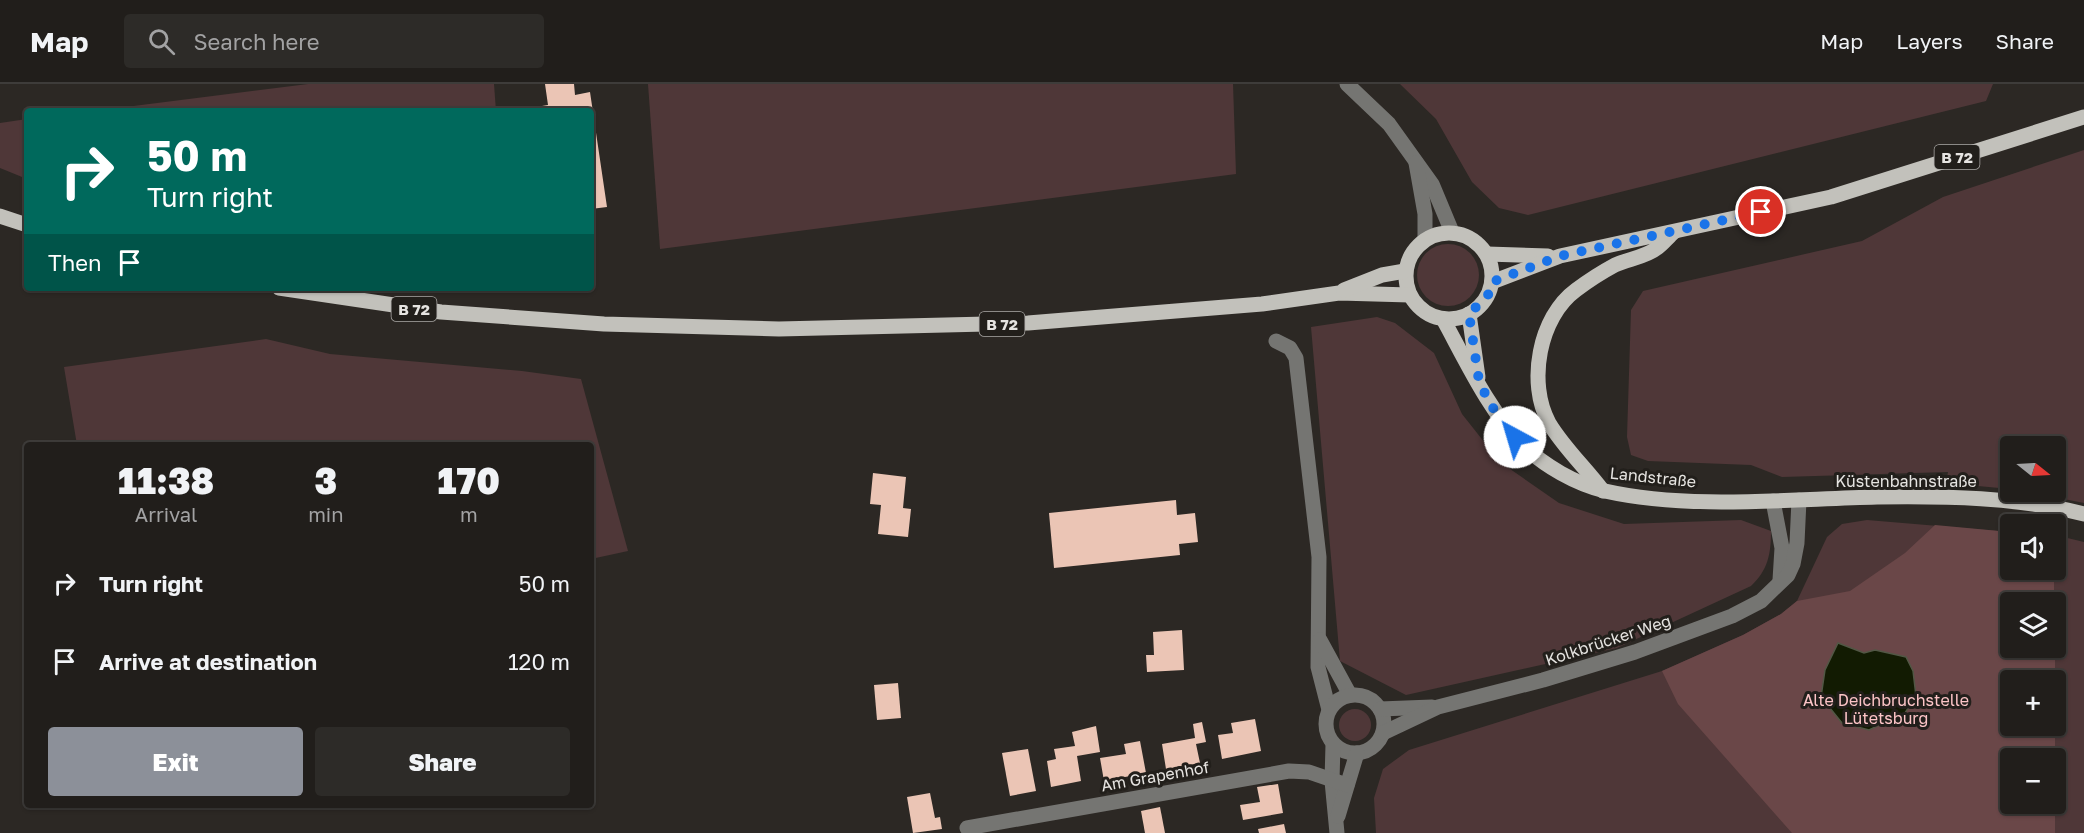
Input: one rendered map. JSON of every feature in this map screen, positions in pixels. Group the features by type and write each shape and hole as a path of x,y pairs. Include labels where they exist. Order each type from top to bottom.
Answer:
{"main road":[{"name":"B 72","path":"1492,282 1560,256 1831,197 2084,117"},
{"path":"0,216 24,224"},
{"path":"1452,232 1466,235 1478,243 1487,254 1492,282 1484,301 1469,314 1443,319 1419,308 1410,296 1405,271 1408,258 1425,238 1438,233 1452,232"},
{"path":"1603,490 1582,463 1566,449 1548,420 1540,391 1538,364 1545,333 1558,309 1575,291 1615,265 1656,249 1674,232"},
{"name":"B 72","path":"1487,254 1560,256"},
{"name":"B 72","path":"1339,293 1382,275 1405,271"},
{"name":"B 72","path":"299,291 441,312 604,324 779,329 1028,323 1263,304 1339,293 1410,296"},
{"name":"Landstraße","path":"1469,314 1479,381"},
{"name":"Landstraße","path":"1443,319 1506,427 1524,447 1553,468 1603,490 1672,500 1798,500"},
{"name":"Küstenbahnstraße","path":"1798,500 1878,497 1992,499 2084,514"}],"street":[{"path":"1347,84 1389,124 1415,160 1432,184 1452,232"},
{"path":"1415,160 1425,214 1425,238"},
{"path":"1276,341 1290,348 1296,358 1319,557 1318,667 1329,710 1326,728 1333,744 1332,782 1336,827"},
{"name":"Kolkbrücker Weg","path":"1383,733 1438,707 1543,680 1645,648 1732,616 1761,601 1780,583 1793,564 1797,543 1798,500"},
{"path":"1773,501 1782,548 1780,583"},
{"path":"1319,639 1350,695"},
{"path":"1329,710 1334,703 1350,695 1367,697 1380,709 1383,717 1383,733 1373,747 1357,753 1348,752 1333,744"},
{"name":"Kolkbrücker Weg","path":"1380,709 1438,707"},
{"path":"1336,827 1357,753"},
{"name":"Am Grapenhof","path":"967,828 1289,771 1309,772 1347,786"}],"green space":[{"path":"308,84 494,84 496,108 118,108"},
{"path":"648,84 1233,84 1236,174 660,249"},
{"path":"1400,84 1993,84 1986,101 1528,215 1499,208 1472,182 1436,119"},
{"path":"24,119 24,178 0,168 0,123"},
{"path":"2084,150 2084,503 2066,499 2066,436 2000,436 2000,488 1946,483 1948,472 1782,477 1751,465 1648,461 1631,455 1627,437 1631,310 1643,291 1862,241 1943,197"},
{"path":"1448,244 1460,246 1470,253 1477,263 1479,275 1477,287 1470,297 1460,304 1448,306 1436,304 1426,297 1419,287 1417,275 1419,263 1426,253 1436,246"},
{"path":"1377,317 1395,323 1434,353 1462,414 1500,462 1559,503 1624,524 1741,520 1771,531 1765,568 1757,580 1751,586 1617,648 1406,695 1340,661 1311,327"},
{"path":"266,339 330,354 522,371 581,379 628,551 594,558 594,442 76,442 64,367"},
{"path":"1867,520 2000,531 2000,580 2066,580 2066,538 2084,542 2084,833 1376,833 1374,798 1383,769 1409,750 1662,671 1743,635 1781,614 1797,601 1827,537 1842,524"},
{"name":"Alte Deichbruchstelle Lütetsburg","path":"1935,525 2000,531 2000,580 2054,580 2054,592 2000,592 2000,658 2055,658 2055,670 2000,670 2000,736 2055,736 2055,748 2000,748 2000,814 2055,814 2055,833 1792,833 1678,704 1662,671 1743,635 1781,614 1797,601 1850,591 1905,553","holes":["1838,643 1864,653 1825,670"]},
{"path":"1355,709 1366,714 1371,725 1366,736 1355,741 1344,736 1339,725 1344,714"}],"shaded area":[{"name":"Alte Deichbruchstelle Lütetsburg","path":"1838,643 1864,653 1875,650 1906,657 1913,671 1916,696 1905,713 1869,730 1842,723 1821,697 1825,670"}],"building":[{"path":"545,84 574,84 575,95 590,92 592,108 536,108 548,105"},
{"path":"594,119 607,207 594,209"},
{"path":"873,473 906,477 903,508 911,509 908,537 878,534 881,505 870,504"},
{"path":"1176,500 1177,515 1195,513 1198,542 1179,544 1180,555 1054,568 1049,513"},
{"path":"1182,630 1184,670 1147,672 1146,655 1154,655 1153,632"},
{"path":"898,683 901,718 877,720 874,685"},
{"path":"1255,719 1261,751 1222,759 1218,735 1233,733 1231,723"},
{"path":"1202,722 1206,742 1196,744 1200,763 1166,769 1162,744 1195,738 1193,724"},
{"path":"1096,726 1100,752 1077,756 1081,781 1051,787 1047,761 1056,759 1054,749 1075,746 1072,732"},
{"path":"1140,741 1146,773 1104,781 1100,758 1126,754 1124,744"},
{"path":"1028,749 1036,791 1010,796 1002,753"},
{"path":"1278,784 1283,813 1243,820 1240,805 1260,802 1257,787"},
{"path":"930,793 935,818 940,817 942,829 913,833 907,797"},
{"path":"1160,807 1165,833 1145,833 1141,811"},
{"path":"1284,824 1286,833 1259,833 1258,829"}],"route":[{"path":"1515,437 1490,404 1479,381 1469,314 1480,306 1488,295 1492,282 1560,256 1761,212"}]}
